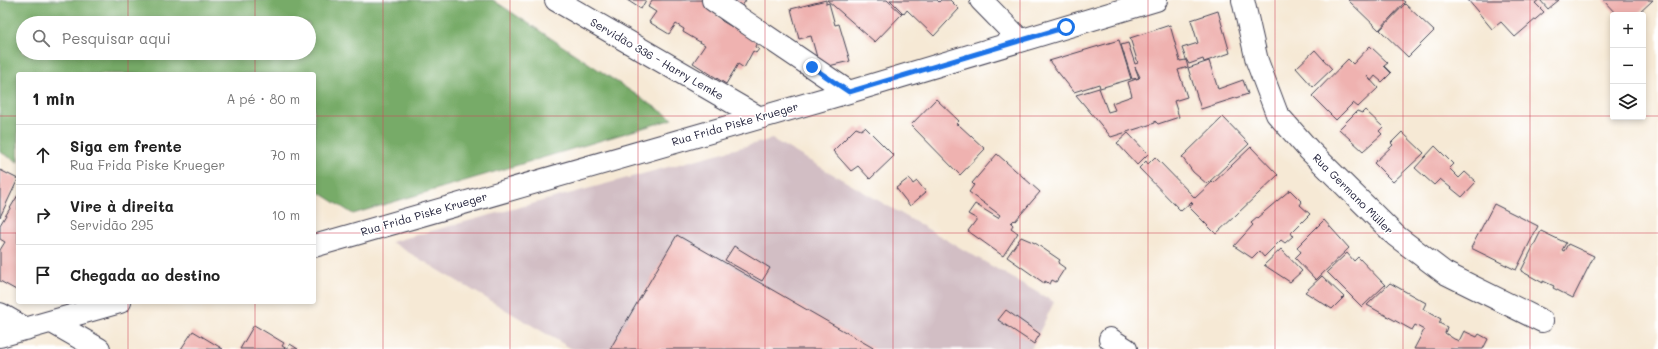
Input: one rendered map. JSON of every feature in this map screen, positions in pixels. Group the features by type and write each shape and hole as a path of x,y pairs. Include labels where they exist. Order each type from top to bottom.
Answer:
{"street":[{"name":"Servidão 336 - Harry Lemke","path":"556,0 758,117"},
{"path":"713,0 849,92"},
{"path":"981,0 1020,40"},
{"name":"Rua Frida Piske Krueger","path":"316,245 849,92 1156,0"},
{"name":"Rua Germano Müller","path":"1243,0 1257,61 1276,114 1309,150 1396,236 1445,272 1542,321"},
{"path":"0,336 113,304"},
{"path":"0,314 26,329"},
{"path":"52,322 99,349"}],"shaded area":[{"path":"772,139 1054,302 1031,349 572,349 391,242"}],"green space":[{"path":"0,0 493,0 673,119 353,214 316,190 316,72 16,72 16,161 0,152"}],"building":[{"path":"627,0 646,0 641,9"},
{"path":"652,0 703,0 722,21 757,42 755,47 759,49 756,53 753,51 744,68 738,64 726,84 693,63 705,45 683,32 684,29 676,24 669,34 649,22 656,12 648,7"},
{"path":"733,0 746,0 742,6"},
{"path":"826,0 826,4 829,3 835,25 839,24 850,61 820,68 811,36 799,39 791,9"},
{"path":"827,0 887,0 902,14 875,42"},
{"path":"890,0 937,0 939,2 941,0 950,0 959,9 934,36 907,10 904,14"},
{"path":"1348,0 1402,0 1405,2 1379,30"},
{"path":"1468,0 1539,0 1535,3 1544,12 1515,37 1501,22 1492,29"},
{"path":"1540,0 1559,0 1548,9"},
{"path":"1603,0 1653,0 1640,12 1614,12"},
{"path":"1405,4 1434,31 1408,57 1380,30"},
{"path":"1218,11 1230,53 1204,62 1203,59 1189,64 1182,48 1198,43 1191,20"},
{"path":"1170,25 1180,61 1186,60 1188,67 1178,70 1187,97 1174,101 1179,117 1158,124 1155,121 1155,123 1111,137 1076,95 1099,88 1108,112 1115,110 1112,103 1132,96 1128,82 1139,78 1132,79 1121,45 1128,43 1135,64 1138,63 1130,38"},
{"path":"1119,40 1131,79 1100,88 1099,84 1074,92 1049,61"},
{"path":"1370,46 1388,63 1384,66 1391,73 1382,82 1375,76 1371,81 1378,88 1358,107 1353,103 1336,120 1312,96 1348,59 1353,64"},
{"path":"1315,50 1332,69 1313,87 1296,68"},
{"path":"1209,61 1218,89 1243,80 1248,94 1201,109 1188,68"},
{"path":"936,99 959,121 956,124 959,125 985,149 960,175 911,125"},
{"path":"1365,110 1383,127 1379,131 1382,134 1363,151 1339,129 1357,111 1362,113"},
{"path":"1223,117 1249,144 1207,184 1193,172 1182,157"},
{"path":"865,127 894,156 870,179 858,166 851,171 833,151 856,128 861,130"},
{"path":"1402,132 1424,153 1393,182 1374,163 1393,145 1391,143"},
{"path":"1128,133 1148,154 1137,165 1117,143"},
{"path":"1435,146 1453,164 1449,168 1459,178 1465,172 1476,182 1462,197 1440,179 1434,185 1415,168"},
{"path":"1251,147 1278,175 1216,234 1189,207 1193,204 1191,202 1181,211 1139,168 1146,161 1148,164 1155,157 1195,198"},
{"path":"997,154 1040,192 1015,221 1014,220 1011,223 1013,225 1011,228 1018,233 1003,256 968,231 977,219 968,214 975,204 998,218 1000,215 969,192 974,185 972,183"},
{"path":"0,170 16,178 16,183 0,217"},
{"path":"909,178 913,184 917,181 926,192 910,206 896,188"},
{"path":"1290,190 1302,202 1300,205 1310,214 1291,233 1293,236 1285,243 1281,240 1264,257 1259,251 1252,258 1234,246 1253,225 1251,223"},
{"path":"16,198 16,290 0,281 0,250 5,242 0,239 0,225"},
{"path":"1494,204 1538,226 1516,270 1471,248"},
{"path":"1324,220 1349,248 1316,280 1295,258 1301,252 1297,247"},
{"path":"1541,231 1566,243 1562,250 1564,251 1568,244 1594,256 1573,298 1553,288 1554,286 1543,281 1543,283 1521,271"},
{"path":"677,235 875,349 610,349"},
{"path":"1021,237 1035,243 1060,260 1058,263 1065,268 1056,282 1052,280 1050,284 1045,281 1044,283 1007,257"},
{"path":"734,246 770,268 762,281 725,260"},
{"path":"1281,249 1302,271 1290,282 1264,265"},
{"path":"1347,253 1354,261 1358,257 1385,285 1362,307 1327,272"},
{"path":"1322,276 1344,297 1332,309 1305,292"},
{"path":"1390,283 1426,303 1423,309 1441,319 1439,323 1447,327 1445,333 1454,339 1459,341 1464,331 1477,337 1479,334 1488,339 1483,349 1414,349 1424,330 1415,325 1412,330 1367,305"},
{"path":"1006,310 1040,334 1034,344 998,320"},
{"path":"254,325 284,343 282,346 287,349 240,349"},
{"path":"193,331 223,349 181,349"},
{"path":"290,344 298,349 287,349"}],"route":[{"path":"812,67 849,92 1066,27"}]}
